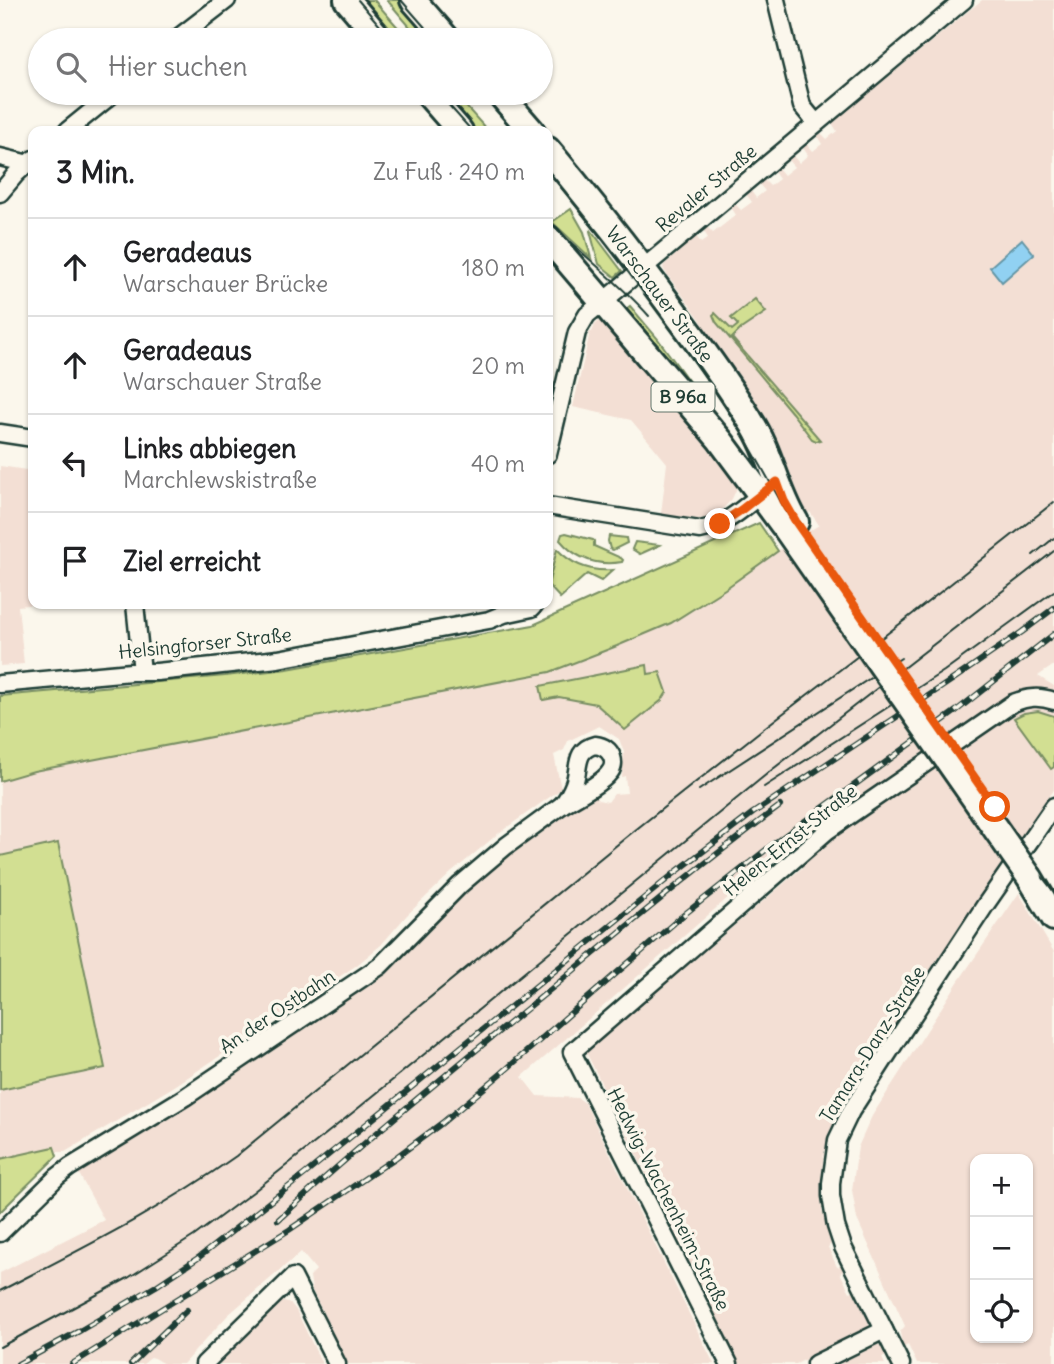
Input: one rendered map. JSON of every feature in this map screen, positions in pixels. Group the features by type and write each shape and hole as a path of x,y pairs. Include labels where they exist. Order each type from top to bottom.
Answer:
{"main road":[{"path":"346,0 370,28"},
{"path":"413,0 438,28"},
{"path":"437,105 456,126"},
{"path":"509,105 528,126"},
{"name":"Warschauer Straße","path":"553,156 705,352 750,419 768,453 769,488"},
{"name":"Warschauer Straße","path":"553,244 720,440 784,501 791,525 1041,875"},
{"name":"B 96a","path":"1041,875 1054,918"}],"street":[{"path":"191,28 227,0"},
{"path":"776,0 802,106 816,123"},
{"name":"Revaler Straße","path":"553,433 579,326 587,315 964,0"},
{"path":"73,126 99,105"},
{"path":"0,157 28,162"},
{"path":"0,192 28,165"},
{"path":"0,433 28,437"},
{"path":"553,507 700,530 720,524 769,488"},
{"path":"136,609 142,672"},
{"name":"Helsingforser Straße","path":"0,684 278,659 489,620 528,609"},
{"name":"Helen-Ernst-Straße","path":"572,1052 827,831 1013,703 1041,697 1054,701"},
{"name":"An der Ostbahn","path":"0,1233 70,1167 185,1097 380,966 479,868 562,805"},
{"name":"Tamara-Danz-Straße","path":"901,1364 843,1247 836,1226 831,1183 837,1140 851,1111 900,1035 1054,806"},
{"name":"Hedwig-Wachenheim-Straße","path":"572,1052 729,1364"},
{"path":"204,1364 293,1277 337,1364"},
{"path":"815,1364 884,1330"}],"shaded area":[{"path":"982,0 1054,0 1054,665 1038,676 1054,686 1054,790 938,958 845,1101 829,1133 821,1179 822,1210 831,1244 828,1247 837,1267 841,1266 843,1271 840,1273 869,1322 868,1331 837,1343 839,1347 834,1349 832,1346 813,1355 814,1359 810,1361 808,1358 796,1364 740,1364 586,1052 802,868 807,829 522,1077 537,1096 578,1098 585,1103 714,1364 348,1364 312,1290 310,1276 316,1270 301,1252 228,1315 183,1364 164,1364 152,1357 143,1364 0,1364 0,1273 104,1220 78,1172 182,1109 364,988 395,963 437,917 488,871 548,825 591,796 608,802 614,794 627,793 625,776 622,777 624,752 619,739 599,726 568,741 564,750 554,755 561,789 499,833 451,873 407,915 381,945 357,965 173,1087 65,1152 57,1152 57,1156 0,1212 0,781 34,771 550,672 699,604 819,525 810,512 804,516 788,479 784,458 718,355 700,319 663,268 696,236 701,243 708,238 703,230 707,227 713,233 736,215 731,207 735,204 741,210 752,202 746,194 751,191 756,198 765,191 759,184 764,180 770,186 779,179 774,172 778,168 784,175 794,167 788,160 793,156 799,163 808,155 803,148 807,144 813,151 822,144 817,136 821,133 827,139 837,131 832,123"},
{"path":"599,321 607,327 610,324 737,480 732,499 718,514 697,519 661,514 667,463 631,420 573,407 590,332"},
{"path":"0,466 28,470 28,605 18,606 24,664 0,666"},
{"path":"1019,893 1054,952 1054,1364 917,1364 908,1345 904,1347 900,1332 905,1326 857,1219 852,1190 858,1147 872,1116"},
{"path":"281,1301 291,1304 296,1310 322,1364 217,1364 268,1314 268,1307"},
{"path":"874,1344 882,1348 886,1356 882,1358 885,1364 839,1364 839,1360 844,1357 846,1360"}],"green space":[{"path":"361,0 374,0 398,28 386,28"},
{"path":"387,0 405,0 430,28 411,28"},
{"path":"449,105 465,105 484,126 467,126"},
{"path":"571,209 584,232 591,258 553,223"},
{"path":"591,230 622,271 615,277 599,264"},
{"path":"755,299 766,312 732,338 820,440 812,439 716,322 713,315 715,313 732,330 738,325 731,318"},
{"path":"630,306 658,339 698,394 702,404 705,403 721,426 620,314"},
{"path":"759,523 778,551 725,589 671,623 550,672 34,771 0,781 0,696 287,669 533,625"},
{"path":"562,534 593,540 594,546 623,560 604,563 588,560 566,547 560,540"},
{"path":"609,536 626,538 627,543 610,549"},
{"path":"635,542 660,545 640,554 632,549"},
{"path":"557,549 569,560 583,567 613,570 601,581 587,574 560,598 553,590 553,565"},
{"path":"647,665 648,674 660,672 667,692 662,700 625,730 596,704 559,697 543,700 540,686"},
{"path":"1038,711 1054,716 1054,767 1051,769 1014,718"},
{"path":"58,843 105,1068 0,1090 0,856"},
{"path":"54,1147 57,1156 0,1212 0,1159"}],"water":[{"path":"1022,239 1034,254 1002,282 990,267"}],"tram line":[{"path":"358,0 382,28"},
{"path":"401,0 426,28"},
{"path":"449,105 468,126"},
{"path":"492,105 510,126"},
{"path":"553,177 694,361 745,439 794,523 1054,892"},
{"path":"553,225 649,316"},
{"path":"0,1291 150,1211 236,1156 629,835 1054,502"},
{"path":"1033,555 1054,538"},
{"path":"0,1347 128,1278 194,1236 253,1192 773,769 1054,551"},
{"path":"764,787 944,671 1054,591"},
{"path":"699,790 901,658"}],"railway":[{"path":"18,1364 156,1286 198,1258 676,872 753,813 955,678 1054,608"},
{"path":"72,1364 289,1230 395,1158 502,1073 681,917 772,845 956,711 1054,634"},
{"path":"278,1220 447,1074 721,850 780,806"},
{"path":"131,1364 187,1310"}],"route":[{"path":"720,524 777,482 796,522 995,807"}]}
